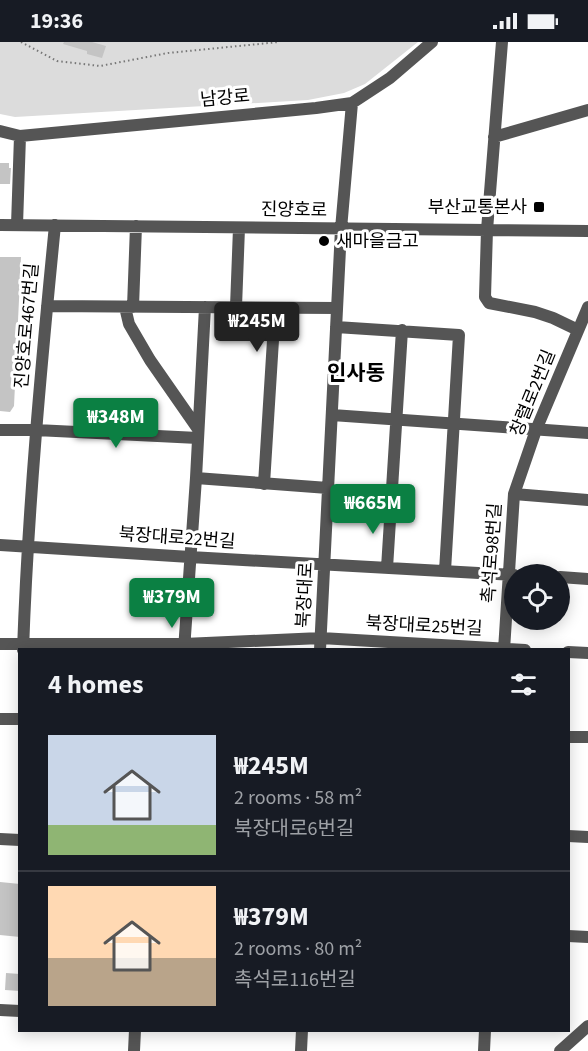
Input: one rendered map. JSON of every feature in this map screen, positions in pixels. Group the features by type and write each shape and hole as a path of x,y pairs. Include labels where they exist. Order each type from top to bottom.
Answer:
{"street":[{"path":"502,42 484,297 489,303 544,315 578,330"},
{"name":"남강로","path":"0,131 20,136 352,103 390,78 434,44"},
{"name":"북장대로","path":"321,644 341,229 352,103"},
{"path":"494,136 588,110"},
{"path":"17,225 20,136"},
{"name":"진양호로","path":"0,225 588,231"},
{"name":"진양호로467번길","path":"23,647 27,546 55,225"},
{"path":"136,226 129,324 198,434"},
{"path":"236,307 239,228"},
{"path":"47,306 337,308"},
{"path":"184,646 205,307"},
{"name":"창렬로2번길","path":"514,494 536,430 588,307"},
{"path":"264,484 275,308"},
{"path":"336,327 459,335 446,571"},
{"path":"387,568 402,330"},
{"path":"332,415 588,433"},
{"path":"0,430 198,434"},
{"path":"196,478 328,488"},
{"path":"514,494 588,500"},
{"name":"촉석로98번길","path":"512,564 514,494"},
{"name":"북장대로22번길","path":"0,544 504,575"},
{"path":"570,578 588,579"},
{"name":"촉석로98번길","path":"505,648 507,630"},
{"name":"북장대로25번길","path":"0,644 23,647 321,644 468,648"},
{"path":"570,652 588,653"},
{"path":"0,719 18,720"},
{"path":"570,737 588,738"},
{"path":"570,836 588,837"},
{"path":"0,839 18,840"},
{"path":"570,936 588,937"},
{"path":"0,1010 18,1011"},
{"path":"560,1051 588,1026"},
{"path":"134,1051 135,1032"},
{"path":"301,1051 302,1032"},
{"path":"484,1051 485,1032"}],"path":[{"path":"21,42 57,61 100,66 168,53 279,42"}],"shaded area":[{"path":"0,42 418,42 365,84 344,93 308,100 15,117 0,114"}],"building":[{"path":"64,42 92,42 106,46 102,58 63,44"},
{"path":"0,163 9,163 10,184 0,184"},
{"path":"0,257 21,257 14,406 10,412 0,411"},
{"path":"0,882 18,884 18,937 0,935"},
{"path":"6,973 18,974 18,991 5,990"}],"place":[{"name":"부산교통본사","path":"539,207"},
{"name":"새마을금고","path":"324,241"}],"district":[{"name":"인사동","path":"356,373"}]}
